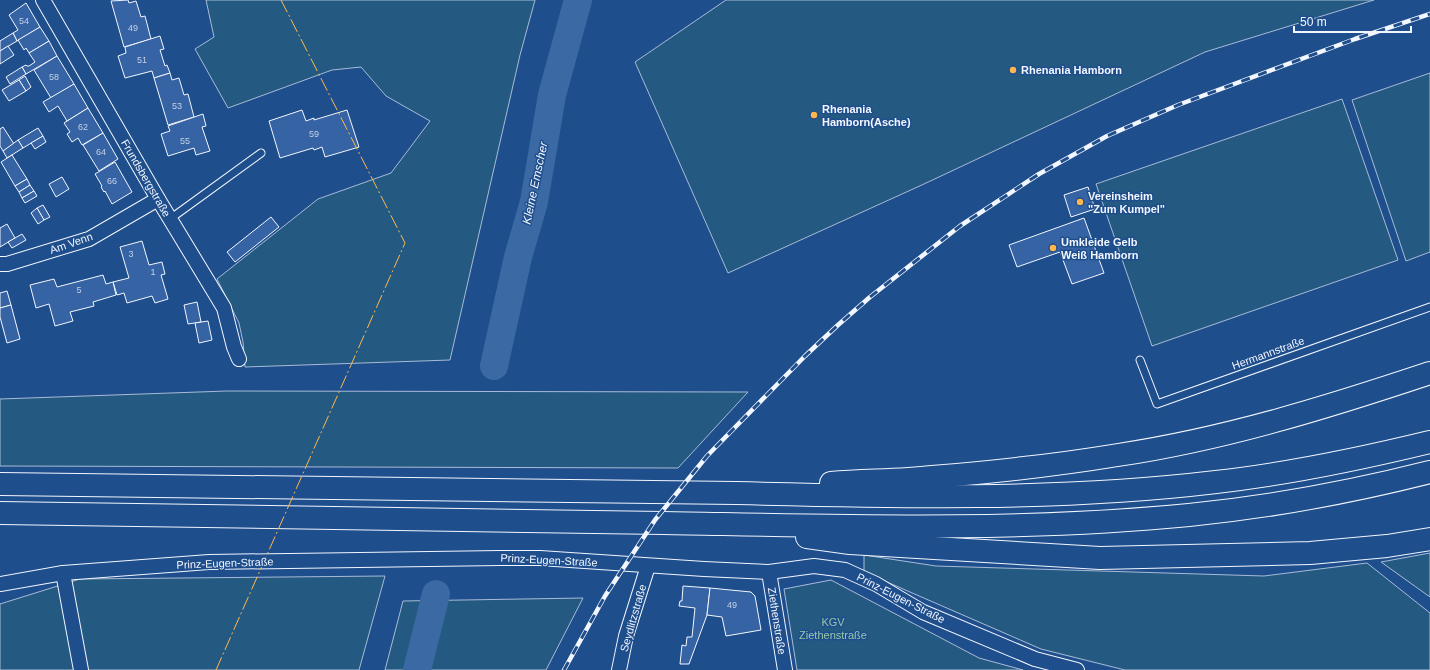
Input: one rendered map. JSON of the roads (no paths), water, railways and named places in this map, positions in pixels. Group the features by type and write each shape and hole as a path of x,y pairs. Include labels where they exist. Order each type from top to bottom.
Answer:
{"highway":[{"path":"736,494 849,481 931,478 1119,455 1204,438 1280,420 1430,373"},
{"path":"0,484 848,496 1034,495 1110,492 1182,486 1268,475 1389,452 1430,442"},
{"path":"0,513 858,526 1036,525 1114,521 1232,510 1309,498 1395,481 1430,472"},
{"path":"715,523 850,543 1100,558 1303,554 1388,546 1430,539"}],"street":[{"name":"Frundsbergstraße","path":"43,0 158,199 224,308 234,347 239,359"},
{"name":"Am Venn","path":"0,264 7,264 89,239 158,199"},
{"name":"Prinz-Eugen-Straße","path":"0,584 63,573 210,562 426,558 540,558 648,566 769,572 814,566 845,570 876,584 923,612 1035,659 1077,670"},
{"name":"Seydlitzstraße","path":"619,670 626,636 648,566"},
{"name":"Ziethenstraße","path":"769,572 786,670"},
{"path":"63,573 81,670"}],"lane":[{"path":"170,219 261,153"},
{"name":"Hermannstraße","path":"1140,360 1157,404 1430,307"}],"waterway":[{"name":"Kleine Emscher","path":"494,366 518,257 534,202 552,95 578,0"},
{"name":"Kleine Emscher","path":"417,670 436,594"}],"railway":[{"path":"564,670 605,596 655,520 707,456 805,356 838,325 870,297 960,226 1039,174 1107,136 1178,105 1355,39 1430,14"}],"place":[{"name":"Rhenania Hamborn","path":"1013,70"},
{"name":"Rhenania Hamborn(Asche)","path":"814,115"},
{"name":"Vereinsheim \"Zum Kumpel\"","path":"1080,202"},
{"name":"Umkleide Gelb Weiß Hamborn","path":"1053,248"}],"park label":[{"name":"KGV Ziethenstraße","path":"833,628"}]}
